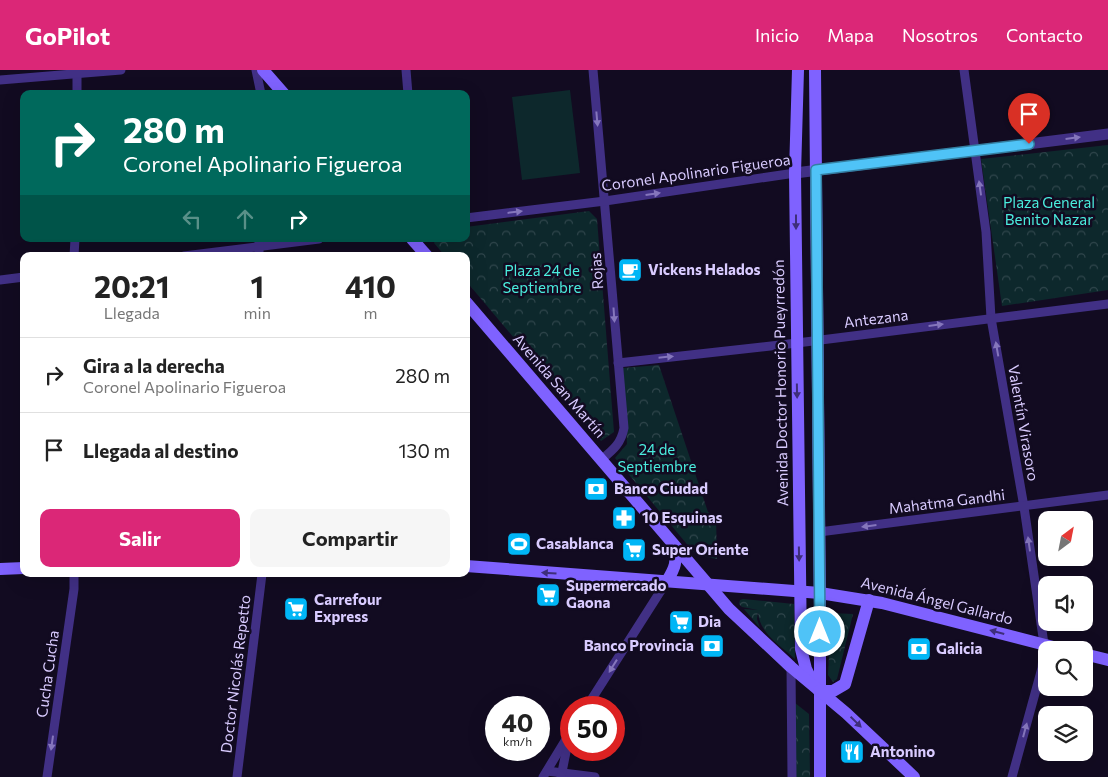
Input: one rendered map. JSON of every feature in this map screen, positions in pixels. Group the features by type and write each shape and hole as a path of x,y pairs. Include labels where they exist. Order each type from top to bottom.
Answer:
{"main road":[{"path":"263,70 280,90"},
{"name":"Avenida Doctor Honorio Pueyrredón","path":"798,70 795,174 800,650 806,669 819,691"},
{"name":"Avenida Doctor Honorio Pueyrredón","path":"815,70 820,532 820,777"},
{"path":"414,242 423,252"},
{"name":"Avenida San Martín","path":"470,307 729,610 791,667 846,713 914,777"},
{"path":"667,581 674,569 676,560 671,542"},
{"name":"Avenida Ángel Gallardo","path":"470,566 820,592 869,600 1038,642"},
{"path":"0,569 20,568"},
{"path":"819,691 833,691 845,684 869,600"},
{"path":"1093,656 1108,660"}],"street":[{"path":"0,80 77,72 121,70"},
{"path":"256,70 260,90"},
{"path":"406,70 408,90"},
{"name":"Rojas","path":"593,70 624,428 624,433 617,447 601,460"},
{"name":"Valentín Virasoro","path":"964,70 986,232 991,318 1024,507 1044,641"},
{"path":"77,72 77,90"},
{"name":"Coronel Apolinario Figueroa","path":"470,218 605,201 816,170 1108,134"},
{"path":"205,252 259,242"},
{"path":"0,280 20,278"},
{"name":"Antezana","path":"618,362 797,343 1108,304"},
{"name":"Mahatma Gandhi","path":"820,532 1108,495"},
{"name":"Cucha Cucha","path":"48,777 74,589 74,577"},
{"name":"Doctor Nicolás Repetto","path":"237,777 262,577"},
{"path":"594,696 667,581"},
{"path":"791,667 792,777"},
{"name":"Valentín Virasoro","path":"1012,777 1038,683"},
{"path":"560,749 545,774 595,777"},
{"path":"561,775 564,761"}],"green space":[{"path":"570,90 580,173 522,180 512,97"},
{"name":"Plaza General Benito Nazar","path":"1108,145 1108,290 1002,306 981,159"},
{"name":"Plaza 24 de Septiembre","path":"589,211 597,219 614,432 601,441 470,286 470,252 442,252 434,243 470,242 470,226"},
{"name":"24 de Septiembre","path":"659,365 708,512 716,516 717,559 696,555 615,458 627,444 623,368"},
{"path":"740,600 794,604 795,659 766,633 759,620 758,612 757,619 760,628 744,609 758,610 742,607 739,604"},
{"path":"831,613 853,614 837,679 833,682 828,675"},
{"path":"795,703 809,714 810,777 795,777"}],"place":[{"name":"Vickens Helados","path":"630,270"},
{"name":"Banco Ciudad","path":"596,489"},
{"name":"10 Esquinas","path":"624,518"},
{"name":"Casablanca","path":"519,544"},
{"name":"Super Oriente","path":"634,550"},
{"name":"Supermercado Gaona","path":"548,595"},
{"name":"Carrefour Express","path":"296,609"},
{"name":"Dia","path":"681,622"},
{"name":"Banco Provincia","path":"712,646"},
{"name":"Galicia","path":"919,649"},
{"name":"Antonino","path":"852,752"}],"route":[{"path":"820,632 816,170 1029,144"}]}
